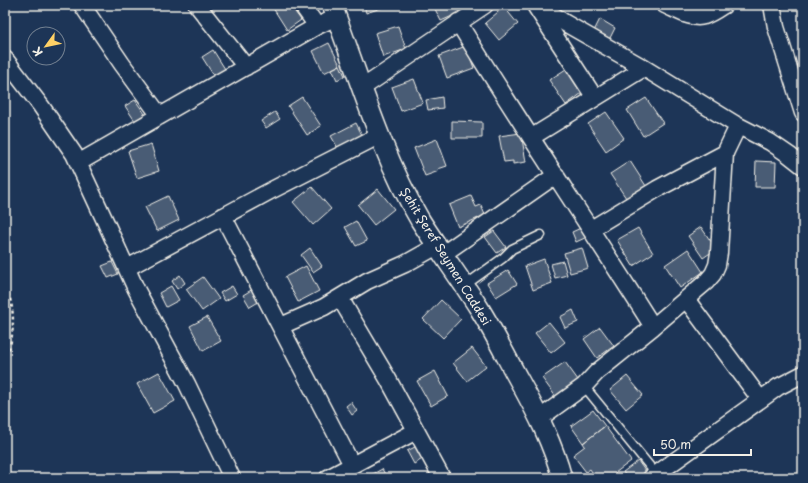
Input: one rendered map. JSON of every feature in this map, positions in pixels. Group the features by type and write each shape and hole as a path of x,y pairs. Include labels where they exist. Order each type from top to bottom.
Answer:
{"street":[{"path":"82,5 160,116"},
{"path":"197,5 246,67"},
{"path":"302,5 317,26"},
{"path":"362,88 485,5"},
{"path":"535,5 595,98"},
{"path":"539,5 565,23 644,68 738,126 770,142 803,166"},
{"path":"665,5 693,17 705,16 724,5"},
{"path":"772,5 772,13 776,27 803,113"},
{"path":"78,163 317,26 334,11"},
{"name":"Şehit Şeref Seymen Caddesi","path":"334,11 380,135 402,185 420,220 497,339 540,418 558,460 562,478"},
{"path":"458,22 500,91 556,174 653,327"},
{"path":"5,59 41,106 74,154 136,289 187,384 232,478"},
{"path":"532,137 644,68"},
{"path":"540,418 584,386 597,372 653,327 706,282 713,274 719,253 725,153 738,126"},
{"path":"127,268 223,216 380,135"},
{"path":"591,229 657,189 725,153"},
{"path":"281,326 324,307 367,281 440,250 556,174"},
{"path":"223,216 352,464"},
{"path":"340,298 442,478"},
{"path":"686,299 760,399"},
{"path":"656,477 760,399 778,387 803,374"},
{"path":"328,478 416,431"}],"lane":[{"path":"464,286 503,258 512,249 541,235"},
{"path":"584,386 656,477"}],"path":[{"path":"5,288 10,295 12,309 12,331 9,352 5,360"}],"building":[{"path":"277,5 290,5 301,20 287,30 273,8"},
{"path":"364,5 390,5 366,13"},
{"path":"433,5 455,5 459,13 441,21"},
{"path":"504,7 518,24 499,40 485,23"},
{"path":"600,19 615,28 609,40 594,31"},
{"path":"398,26 406,49 383,57 375,33"},
{"path":"329,43 340,65 324,73 313,51"},
{"path":"466,46 474,68 447,78 439,56"},
{"path":"213,50 225,69 214,76 202,57"},
{"path":"340,65 345,76 337,80 332,69"},
{"path":"566,69 582,93 566,105 549,80"},
{"path":"414,79 423,103 401,111 392,87"},
{"path":"302,97 321,126 307,135 288,106"},
{"path":"442,97 443,108 428,110 426,100"},
{"path":"646,98 663,123 643,136 627,110"},
{"path":"135,100 145,114 135,121 125,106"},
{"path":"275,112 280,119 266,128 261,121"},
{"path":"606,112 624,138 606,151 588,124"},
{"path":"452,121 482,122 482,138 452,138"},
{"path":"356,123 363,137 339,150 331,136"},
{"path":"521,133 526,162 513,164 513,161 504,162 499,136"},
{"path":"437,139 447,166 438,169 439,171 425,176 414,148"},
{"path":"151,144 159,171 137,178 128,151"},
{"path":"630,161 646,186 626,198 610,174"},
{"path":"756,161 776,162 775,187 755,187"},
{"path":"312,187 331,209 313,225 293,202"},
{"path":"378,189 394,209 374,225 358,205"},
{"path":"168,196 179,220 157,231 145,207"},
{"path":"471,196 476,207 481,205 485,215 458,227 449,205"},
{"path":"356,221 367,241 356,246 345,227"},
{"path":"583,227 587,237 576,242 572,232"},
{"path":"701,227 716,249 703,258 688,236"},
{"path":"638,228 653,253 633,266 617,240"},
{"path":"494,231 506,247 497,253 485,237"},
{"path":"310,248 322,266 313,272 301,255"},
{"path":"582,248 588,268 570,273 564,253"},
{"path":"688,249 703,272 680,288 665,265"},
{"path":"544,259 552,283 533,290 525,266"},
{"path":"563,261 567,275 555,278 551,264"},
{"path":"112,262 118,274 108,278 102,266"},
{"path":"306,266 319,291 298,302 285,277"},
{"path":"508,270 517,284 496,297 487,283"},
{"path":"180,275 185,283 177,289 172,281"},
{"path":"203,277 219,299 202,311 186,289"},
{"path":"171,286 179,300 166,307 159,293"},
{"path":"232,286 237,294 225,301 220,293"},
{"path":"253,289 260,301 250,307 243,295"},
{"path":"441,300 461,319 443,338 423,319"},
{"path":"573,310 578,322 565,328 560,317"},
{"path":"207,317 221,341 203,351 190,326"},
{"path":"549,322 565,342 551,353 535,333"},
{"path":"600,327 614,346 597,358 584,339"},
{"path":"472,348 486,366 467,381 453,363"},
{"path":"565,362 578,380 556,397 542,378"},
{"path":"435,371 448,396 431,406 417,381"},
{"path":"159,372 175,401 153,413 137,384"},
{"path":"627,376 643,395 626,409 610,390"},
{"path":"351,402 357,411 352,415 346,406"},
{"path":"593,410 605,426 583,443 571,426"},
{"path":"605,426 631,461 615,473 618,478 589,478 594,475 590,469 586,472 573,455 585,446 583,443"},
{"path":"417,446 424,458 414,464 407,451"},
{"path":"638,461 648,475 644,478 627,478 623,472"},
{"path":"382,469 387,478 366,478"}]}
